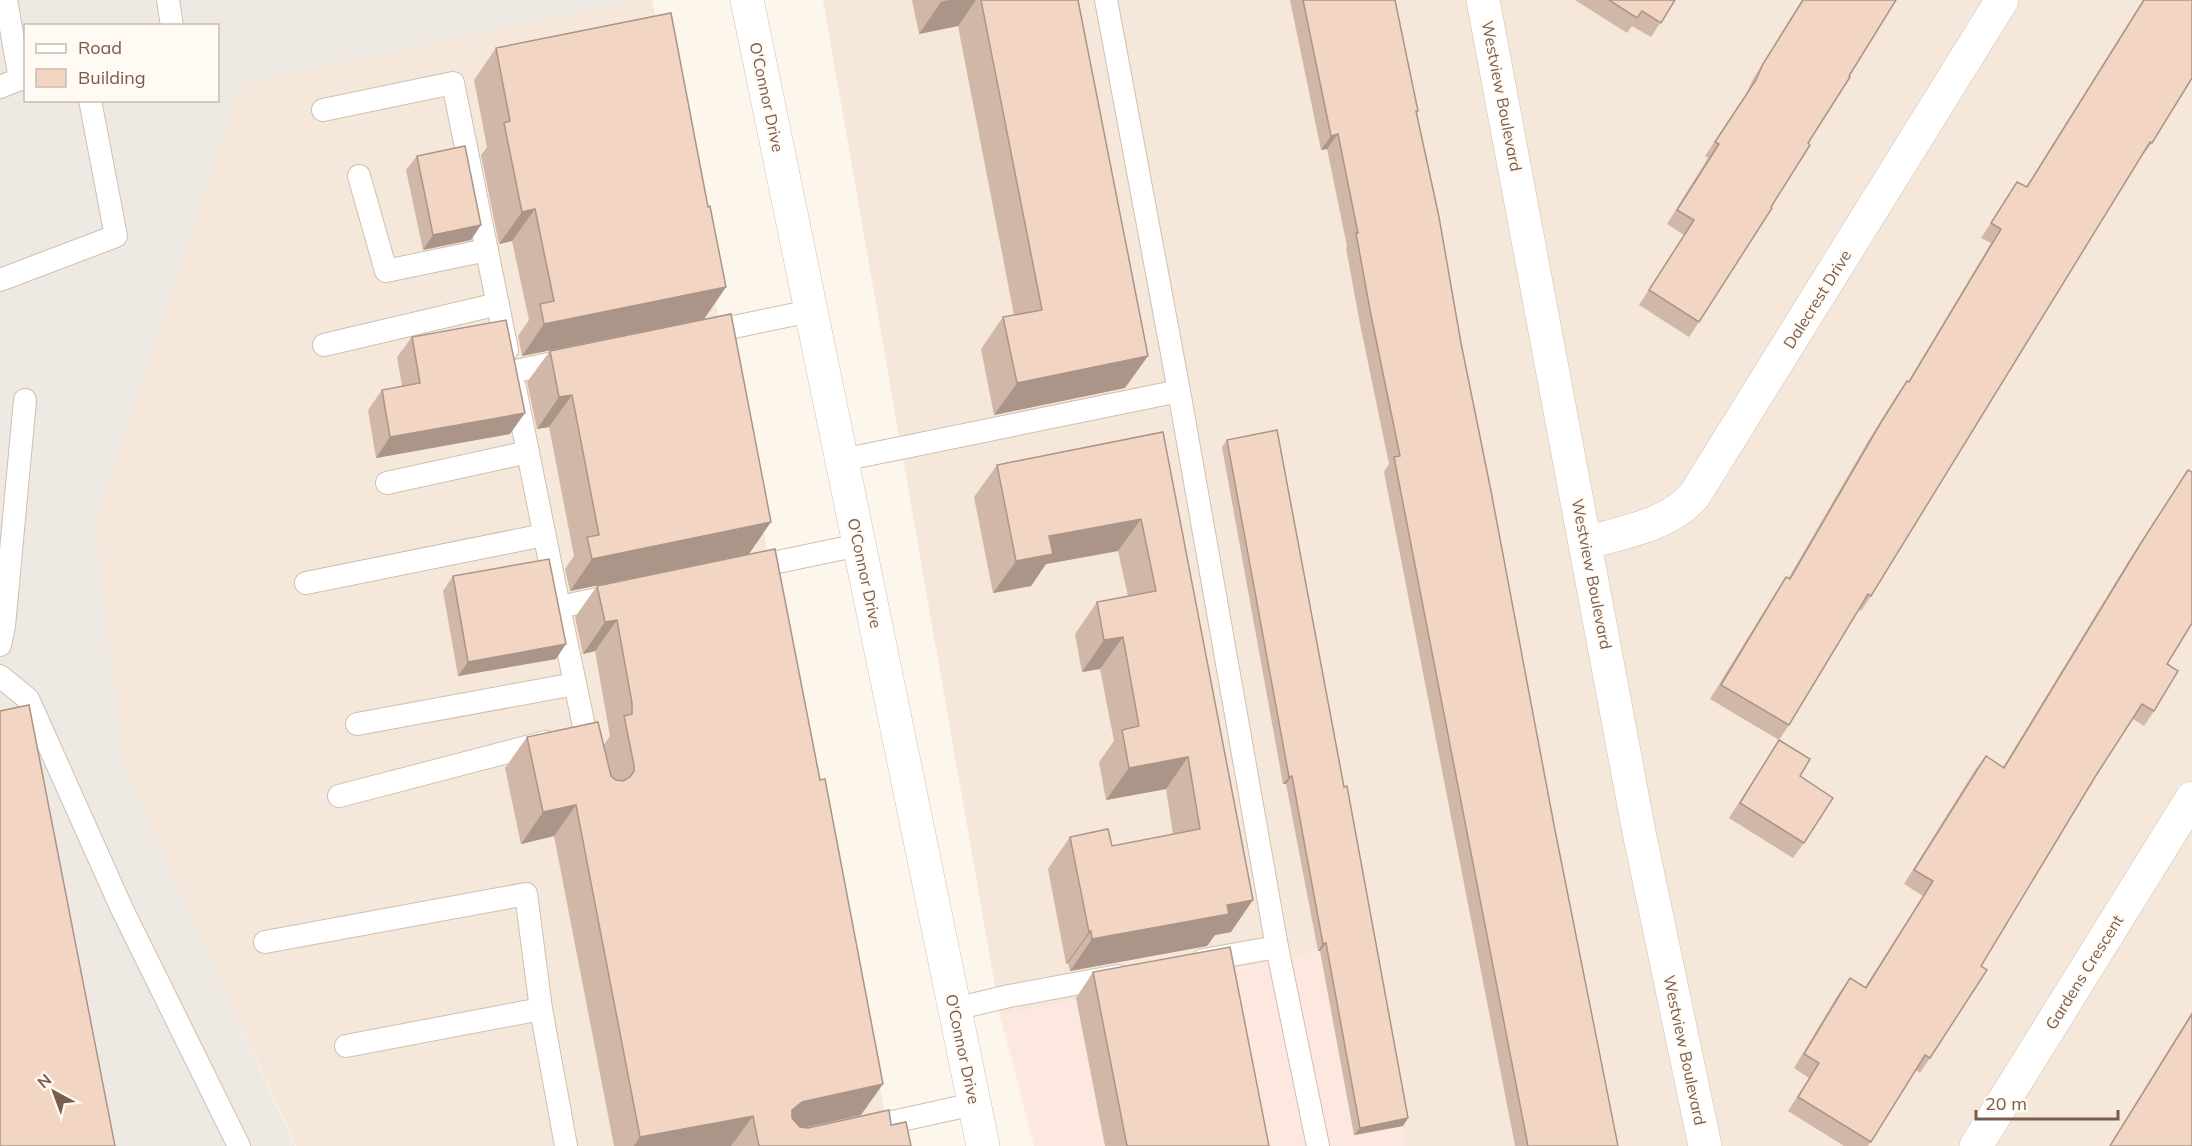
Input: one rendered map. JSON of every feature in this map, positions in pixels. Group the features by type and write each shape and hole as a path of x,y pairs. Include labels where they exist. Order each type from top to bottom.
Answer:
{"street":[{"name":"O'Connor Drive","path":"747,0 983,1146"},
{"name":"Westview Boulevard","path":"1483,0 1639,832 1705,1146"},
{"name":"Dalecrest Drive","path":"1586,543 1656,522 1684,508 1694,496 2002,0"},
{"name":"Gardens Crescent","path":"1976,1146 2192,798"}],"lane":[{"path":"6,0 15,82"},
{"path":"168,0 172,24"},
{"path":"1106,0 1179,392 1277,947 1318,1146"},
{"path":"323,110 453,83 595,777"},
{"path":"0,280 116,236 90,102"},
{"path":"359,176 386,271 486,250"},
{"path":"324,345 498,304"},
{"path":"686,337 811,311"},
{"path":"511,372 593,356"},
{"path":"842,460 1179,392"},
{"path":"0,645 4,627 25,400"},
{"path":"387,483 528,452"},
{"path":"306,583 544,535"},
{"path":"732,571 859,545"},
{"path":"559,606 640,590"},
{"path":"0,676 28,699 122,909 239,1146"},
{"path":"357,724 575,684"},
{"path":"339,796 586,733"},
{"path":"265,942 526,894 541,1009 566,1146"},
{"path":"1184,964 1277,947"},
{"path":"954,1009 1009,996 1137,972"},
{"path":"346,1046 541,1009"},
{"path":"837,1134 974,1104"}],"shaded area":[{"path":"0,0 635,0 240,84 95,525 124,766 295,1146 0,1146"},
{"path":"635,0 652,0 892,1146 296,1146 123,766 95,525 240,84"},
{"path":"823,0 2192,0 2192,1146 1405,1146 1372,942 1000,1015"},
{"path":"1373,942 1405,1146 1034,1146 1000,1015"}],"building":[{"path":"981,0 1078,0 1148,356 1017,383 1003,317 1042,310"},
{"path":"1303,0 1395,0 1618,1146 1528,1146 1394,457 1400,456 1370,310 1356,233 1358,233 1338,134 1331,136"},
{"path":"1609,0 1675,0 1661,23 1642,11 1637,18"},
{"path":"1803,0 1896,0 1808,143 1810,145 1772,208 1699,322 1649,290 1694,220 1677,210 1719,144 1715,142 1756,80 1763,64"},
{"path":"2144,0 2192,0 2192,78 2152,143 2150,142 1871,596 1868,594 1789,725 1721,685 1786,577 1790,579 1880,424 1907,381 1909,382 2001,229 1991,223 2017,182 2027,187"},
{"path":"671,13 708,207 710,206 726,287 544,324 540,304 554,301 535,209 522,212 504,123 510,121 496,48"},
{"path":"465,146 481,225 433,235 417,156"},
{"path":"731,314 771,522 592,559 587,537 599,535 572,395 559,397 550,351"},
{"path":"506,320 525,413 390,437 382,390 420,383 412,337"},
{"path":"1277,430 1344,787 1347,786 1408,1118 1360,1128 1326,943 1323,944 1292,776 1289,777 1227,440"},
{"path":"1163,432 1253,900 1227,905 1229,914 1092,939 1070,837 1108,829 1112,846 1200,829 1188,757 1129,768 1122,730 1139,726 1123,637 1104,640 1097,602 1156,591 1141,519 1049,536 1053,554 1016,561 997,465"},
{"path":"2188,470 2192,472 2192,623 2167,664 2178,671 2154,711 2142,704 2095,777 1981,966 1987,970 1930,1058 1925,1055 1871,1142 1798,1097 1819,1063 1804,1054 1850,978 1866,988 1933,881 1914,870 1986,756 2004,768"},
{"path":"775,549 820,780 825,779 883,1084 802,1102 792,1110 792,1118 800,1127 808,1128 889,1110 891,1125 906,1122 911,1146 759,1146 753,1116 640,1137 576,805 543,812 527,737 598,722 611,776 623,781 634,771 624,716 632,714 632,703 617,620 605,622 597,586"},
{"path":"549,559 566,644 468,662 453,576"},
{"path":"29,705 115,1146 0,1146 0,711"},
{"path":"1779,740 1810,759 1800,776 1833,798 1804,843 1740,803"},
{"path":"1230,947 1269,1146 1127,1146 1093,972"},
{"path":"2192,1014 2192,1146 2110,1146"}]}
